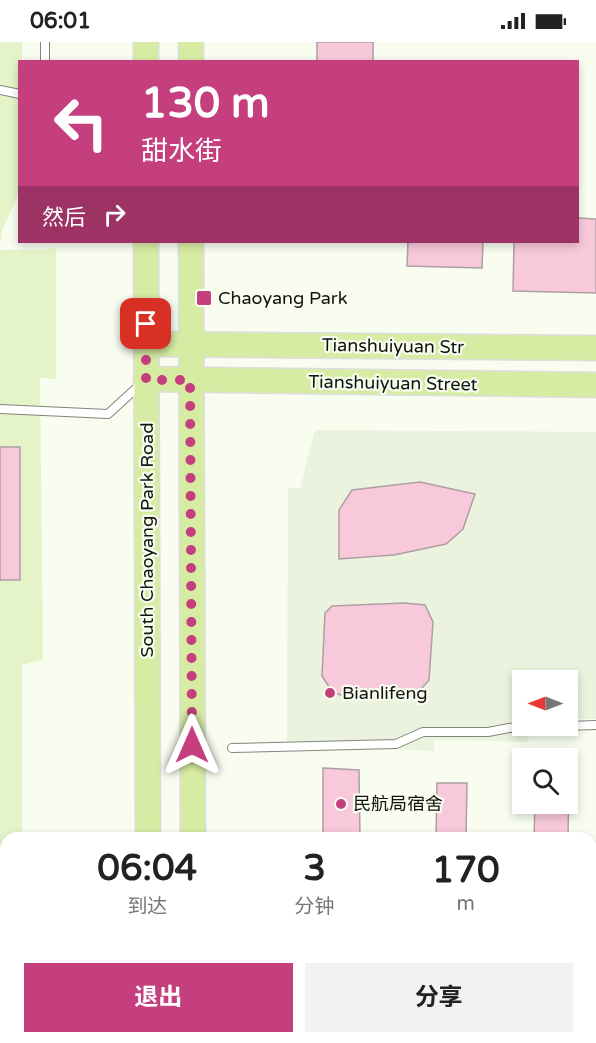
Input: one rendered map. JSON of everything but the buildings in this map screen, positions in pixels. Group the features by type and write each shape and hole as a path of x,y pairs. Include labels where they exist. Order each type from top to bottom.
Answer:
{"main road":[{"path":"146,42 146,60"},
{"path":"191,42 191,60"},
{"name":"South Chaoyang Park Road","path":"146,243 148,832"},
{"path":"191,243 193,832"},
{"name":"Tianshuiyuan Str","path":"146,344 596,348"},
{"name":"Tianshuiyuan Street","path":"146,380 596,385"}],"lane":[{"path":"45,42 45,60"},
{"path":"0,90 18,94"},
{"path":"0,409 108,414 146,380"},
{"path":"578,726 596,725"},
{"path":"232,748 396,744 423,732 488,732 512,728"}],"shaded area":[{"path":"315,430 596,432 596,719 578,719 578,670 512,670 512,736 528,736 528,742 434,740 434,751 287,746 288,488 300,488"}],"green space":[{"path":"0,42 22,42 22,60 18,60 18,196 2,230 0,246"},
{"path":"56,248 56,379 40,378 43,660 22,665 22,832 0,832 0,250"}],"place":[{"name":"Chaoyang Park","path":"204,298"},
{"name":"Bianlifeng","path":"330,693"},
{"name":"民航局宿舍","path":"341,804"}],"route":[{"path":"146,324 146,380 190,380 192,745"}]}
